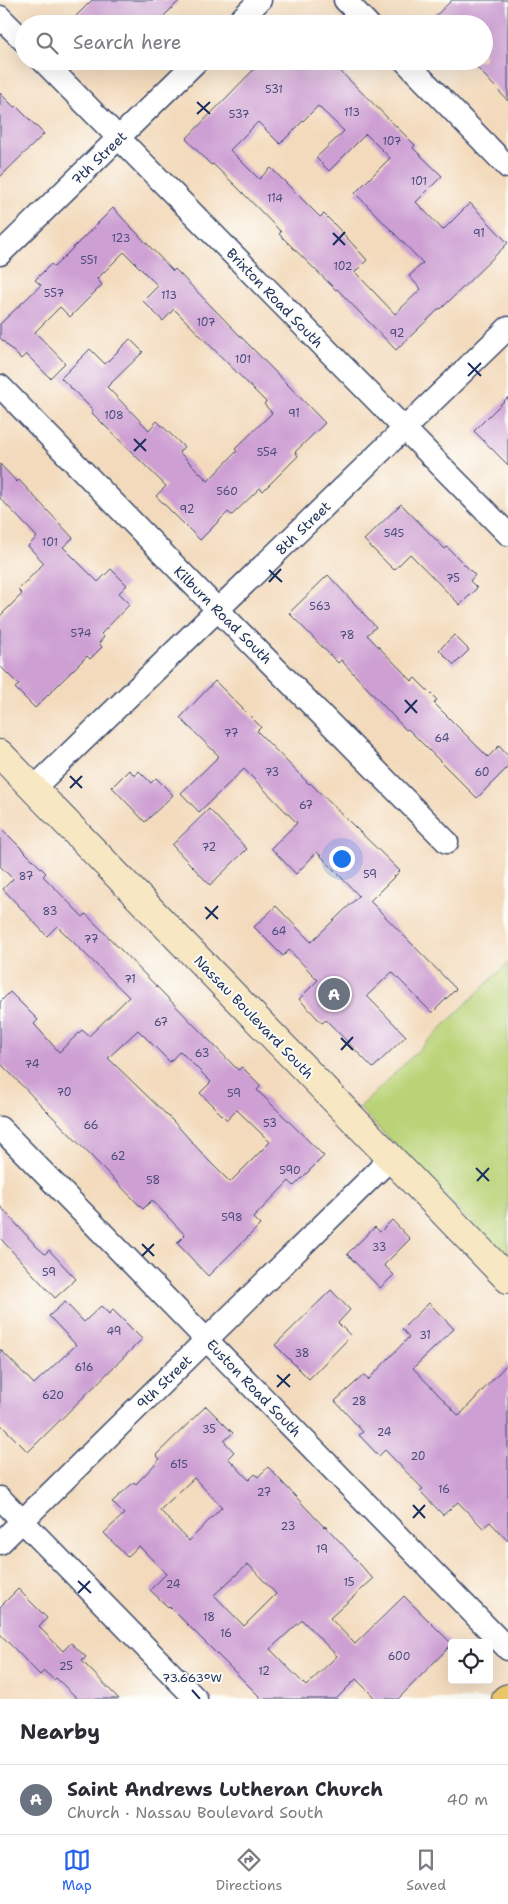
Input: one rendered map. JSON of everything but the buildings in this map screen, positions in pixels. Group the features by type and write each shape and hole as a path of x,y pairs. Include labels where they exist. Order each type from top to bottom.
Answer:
{"main road":[{"name":"Nassau Boulevard South","path":"0,754 508,1279"}],"street":[{"path":"245,15 260,0"},
{"path":"345,0 359,15"},
{"path":"0,17 15,32"},
{"name":"Brixton Road South","path":"52,70 508,534"},
{"name":"7th Street","path":"0,254 188,70"},
{"path":"414,70 508,167"},
{"name":"8th Street","path":"34,789 508,328"},
{"name":"Kilburn Road South","path":"0,386 448,842"},
{"name":"Euston Road South","path":"0,1128 508,1649"},
{"name":"9th Street","path":"0,1543 391,1158"},
{"path":"0,1498 196,1699"}],"green space":[{"path":"508,963 508,1261 359,1108"}],"place":[{"name":"Saint Andrews Lutheran Church","path":"334,994"}]}
